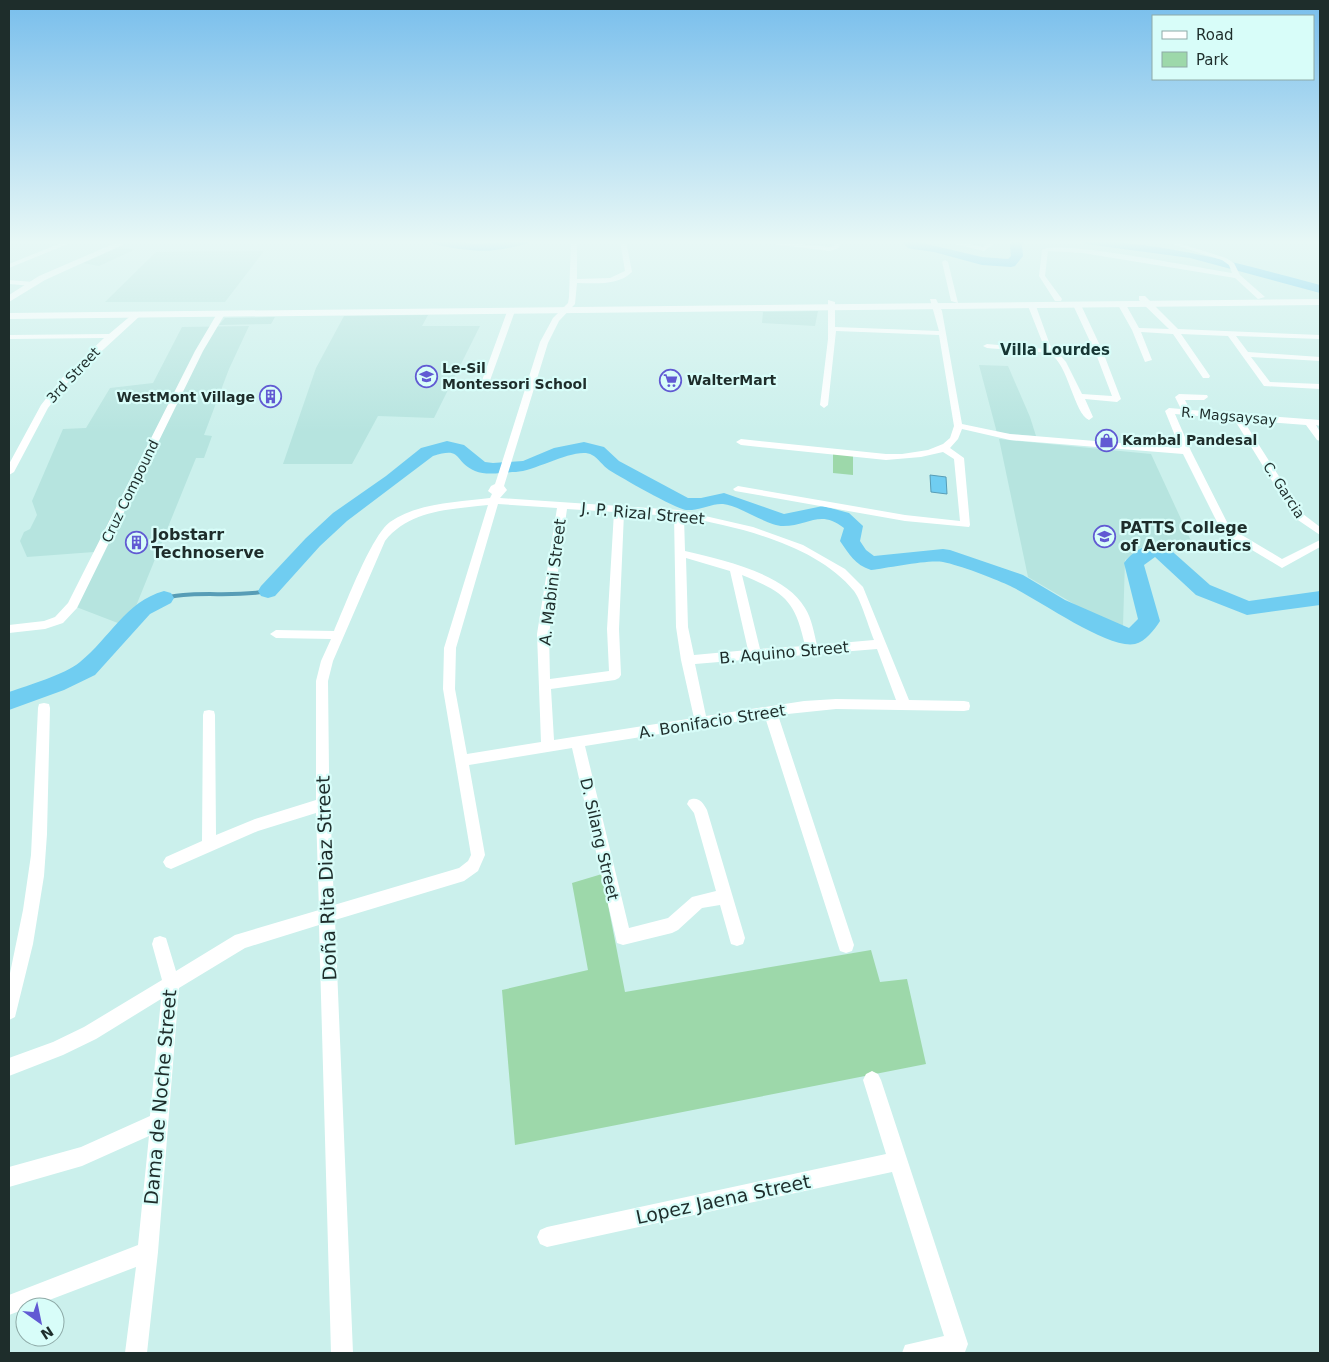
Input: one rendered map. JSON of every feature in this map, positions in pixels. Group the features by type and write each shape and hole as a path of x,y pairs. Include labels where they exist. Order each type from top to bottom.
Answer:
{"main road":[{"path":"9,316 136,315 216,311 877,305"},
{"path":"962,305 1122,305"},
{"path":"9,309 511,311 568,307"}],"street":[{"path":"824,405 830,360 832,305"},
{"path":"741,442 886,457 908,457 944,448 954,439 958,426 943,333 935,305"},
{"path":"1077,305 1099,352 1117,399 1077,396"},
{"path":"1122,305 1136,330 1148,360"},
{"path":"1149,305 1176,332 1206,376"},
{"path":"1032,306 1046,346 1062,362 1077,396 1089,417"},
{"path":"9,1067 57,1049 82,1037 241,941 464,874 473,866 478,855 449,689 450,648 545,340 556,320 568,307"},
{"name":"Cruz Compound","path":"9,629 45,625 59,620 73,605 199,351 216,311"},
{"path":"484,386 511,311"},
{"name":"3rd Street","path":"9,472 44,407 65,380 136,315"},
{"path":"831,329 943,333"},
{"path":"1136,330 1320,337"},
{"path":"1230,334 1267,384 1320,388"},
{"path":"9,337 111,336"},
{"path":"986,346 1051,352 1099,352"},
{"path":"1246,354 1320,359"},
{"path":"1187,413 1179,397 1204,397"},
{"name":"R. Magsaysay","path":"1320,423 1169,411 1186,451 1226,530 1282,564 1320,544"},
{"name":"C. Garcia","path":"1237,417 1299,516 1320,532"},
{"path":"1309,422 1320,438"},
{"path":"958,426 1010,437 1186,451"},
{"path":"738,490 905,518 966,525 959,458 944,448"},
{"name":"J. P. Rizal Street","path":"498,490 562,506 702,516 756,530 811,553 839,570 858,588 904,704"},
{"name":"Doña Rita Diaz Street","path":"342,1353 324,804 322,681 327,661 338,635 380,540 388,530 396,523 410,516 470,504 498,490"},
{"name":"A. Mabini Street","path":"548,747 543,634 562,506"},
{"path":"544,685 615,675 613,629 619,509"},
{"path":"679,513 682,627 687,660 701,723"},
{"path":"680,553 735,568 786,593 800,609 812,649"},
{"path":"735,568 755,654"},
{"path":"276,634 338,635"},
{"name":"B. Aquino Street","path":"687,660 881,644"},
{"name":"A. Bonifacio Street","path":"462,760 770,712 836,704 964,706"},
{"path":"9,1011 21,962 36,878 41,814 41,749 44,708"},
{"path":"770,712 846,945"},
{"path":"209,715 209,846"},
{"name":"D. Silang Street","path":"577,742 623,936 672,925 698,902 725,896"},
{"path":"171,862 255,825 324,804"},
{"path":"694,804 700,810 737,938"},
{"name":"Dama de Noche Street","path":"136,1353 148,1252 171,984 160,944"},
{"path":"872,1080 957,1344 913,1353"},
{"path":"9,1177 82,1156 159,1122"},
{"name":"Lopez Jaena Street","path":"547,1237 898,1161"},
{"path":"9,1305 148,1252"}],"shaded area":[{"path":"818,311 815,326 762,323 763,312"},
{"path":"428,315 422,326 480,326 434,418 378,416 352,464 283,464 316,368 344,316"},
{"path":"275,317 271,324 219,325 225,318"},
{"path":"249,326 229,369 204,435 212,436 204,458 196,458 134,611 123,625 71,605 94,552 27,557 20,541 24,532 30,529 37,515 32,501 63,429 86,428 110,388 153,383 182,327"},
{"path":"979,365 1008,366 1036,436 997,433"},
{"name":"PATTS College of Aeronautics","path":"999,439 1151,454 1193,545 1147,545 1125,560 1123,626 1086,611 1028,577"}],"green space":[{"path":"833,453 853,454 853,475 833,473"},
{"path":"602,874 625,992 871,950 880,982 907,979 926,1064 515,1145 502,990 588,970 572,883"}],"water":[{"path":"930,475 946,477 947,494 931,492"}],"waterway":[{"path":"268,591 313,542 340,517 427,452 447,446 458,449 480,467 493,468 526,466 560,452 584,447 598,451 613,465 685,504 701,504 724,498 783,520 823,512 842,517 854,526 850,541 859,555 871,563 943,555 1016,580 1058,605 1094,623 1119,634 1133,637 1149,621 1134,563 1147,553 1158,549 1203,590 1247,608 1320,598"},
{"path":"164,598 268,591"},
{"path":"9,701 56,684 87,669 143,609 164,598"}],"place":[{"name":"Le-Sil Montessori School","path":"426,376"},
{"name":"WalterMart","path":"671,380"},
{"name":"WestMont Village","path":"271,397"},
{"name":"Kambal Pandesal","path":"1106,440"},
{"name":"PATTS College of Aeronautics","path":"1104,536"},
{"name":"Jobstarr Technoserve","path":"136,543"}],"district":[{"name":"Villa Lourdes","path":"1055,350"}]}
